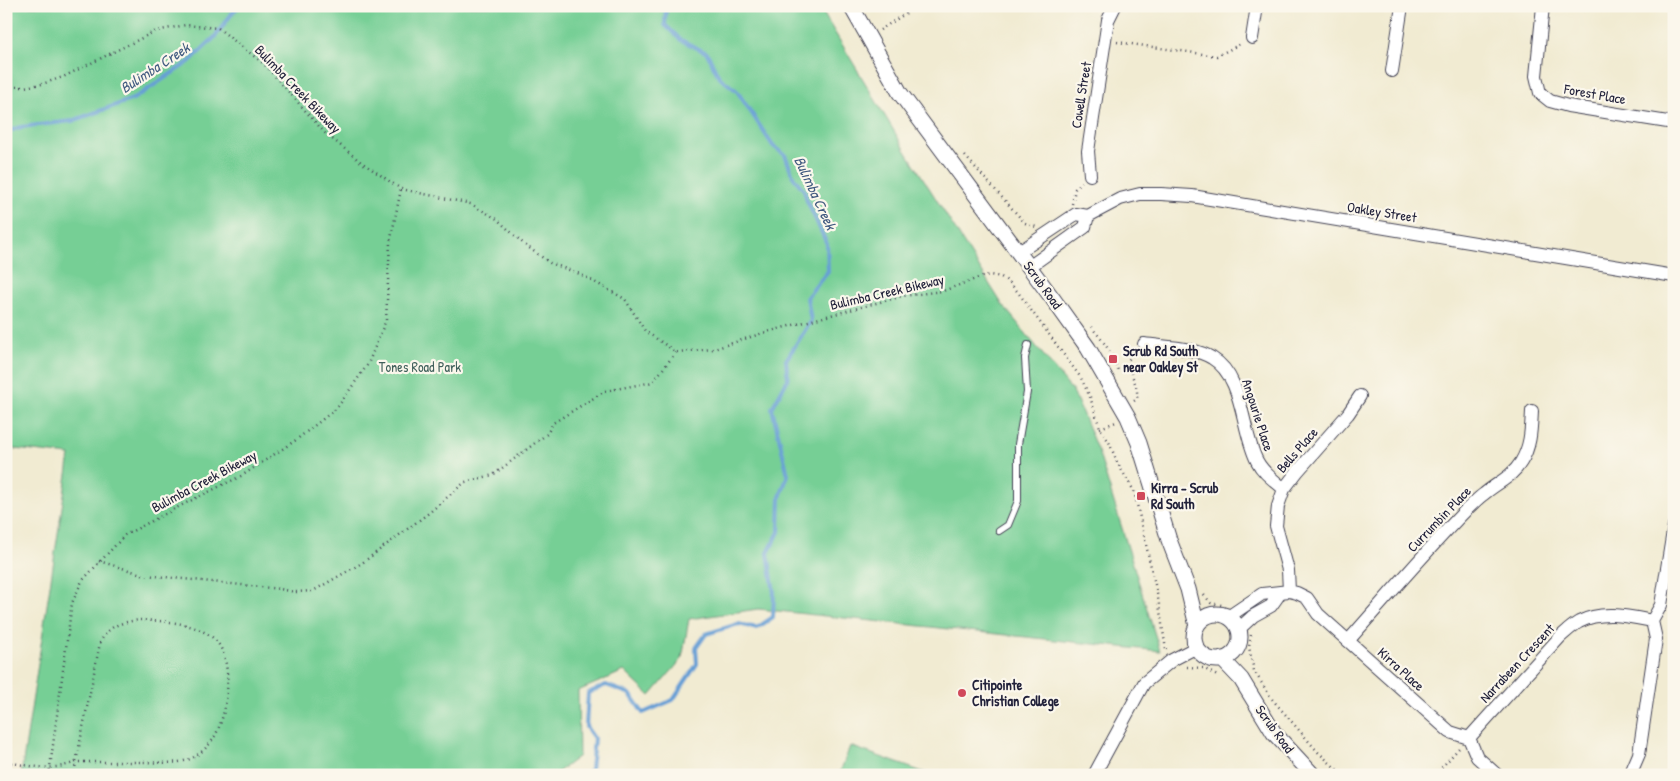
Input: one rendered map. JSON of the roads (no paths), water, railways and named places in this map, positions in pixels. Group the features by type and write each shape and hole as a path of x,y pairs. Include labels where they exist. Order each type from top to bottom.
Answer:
{"street":[{"name":"Scrub Road","path":"851,6 900,93 1088,348 1128,417 1139,443 1169,540 1188,589 1197,626"},
{"name":"Cowell Street","path":"1106,6 1108,20"},
{"name":"Cowell Street","path":"1090,174 1088,151 1108,20 1114,6"},
{"path":"1252,38 1257,6"},
{"path":"1392,71 1402,6"},
{"name":"Forest Place","path":"1544,6 1536,76 1540,93 1550,101 1568,106 1674,122"},
{"name":"Oakley Street","path":"1019,252 1082,215 1120,199 1140,194 1161,194 1192,196 1674,276"},
{"name":"Oakley Street","path":"1029,267 1085,227 1082,215"},
{"name":"Angourie Place","path":"1144,344 1196,352 1212,357 1224,368 1233,383 1257,462 1267,475 1284,489"},
{"name":"Bells Place","path":"1285,592 1288,570 1276,526 1278,506 1284,489 1348,414 1360,396"},
{"name":"Currumbin Place","path":"1348,642 1422,557 1468,508 1485,493 1504,481 1521,464 1528,450 1532,411"},
{"path":"1630,775 1639,754 1656,639 1652,621 1661,604 1674,525"},
{"name":"Scrub Road","path":"1188,589 1212,615"},
{"path":"1228,616 1262,594 1285,592"},
{"path":"1239,629 1253,616 1271,606 1285,592"},
{"name":"Kirra Place","path":"1285,592 1297,593 1307,598 1318,614 1450,732 1469,738"},
{"name":"Narrabeen Crescent","path":"1469,738 1560,637 1578,623 1594,616 1615,614 1652,621"},
{"path":"1212,615 1228,616 1239,629 1240,639 1236,649 1230,656 1222,659 1210,658 1202,654 1195,639 1197,626 1201,621 1212,615"},
{"path":"1094,775 1144,683 1172,660 1198,647"},
{"name":"Scrub Road","path":"1236,649 1243,673 1274,733 1312,775"},
{"name":"Scrub Road","path":"1222,659 1243,673"},
{"path":"1469,738 1477,757 1497,775"}],"lane":[{"path":"999,532 1008,525 1018,501 1018,444 1027,392 1025,358 1028,345"}],"waterway":[{"name":"Bulimba Creek","path":"6,132 21,127 72,121 133,99 189,62 215,37 239,6"},
{"name":"Bulimba Creek","path":"583,775 591,770 594,738 586,727 588,693 606,685 630,694 643,713 673,700 697,664 696,648 706,634 738,624 757,628 773,617 774,593 768,553 779,532 780,497 788,475 772,408 788,379 786,360 811,321 807,297 828,271 827,244 807,201 804,190 794,178 785,155 773,146 737,91 719,77 707,53 681,40 665,25 666,6"}],"place":[{"name":"Scrub Rd South near Oakley St","path":"1113,359"},
{"name":"Kirra - Scrub Rd South","path":"1141,496"},
{"name":"Citipointe Christian College","path":"962,693"}],"park label":[{"name":"Tones Road Park","path":"420,367"}]}
